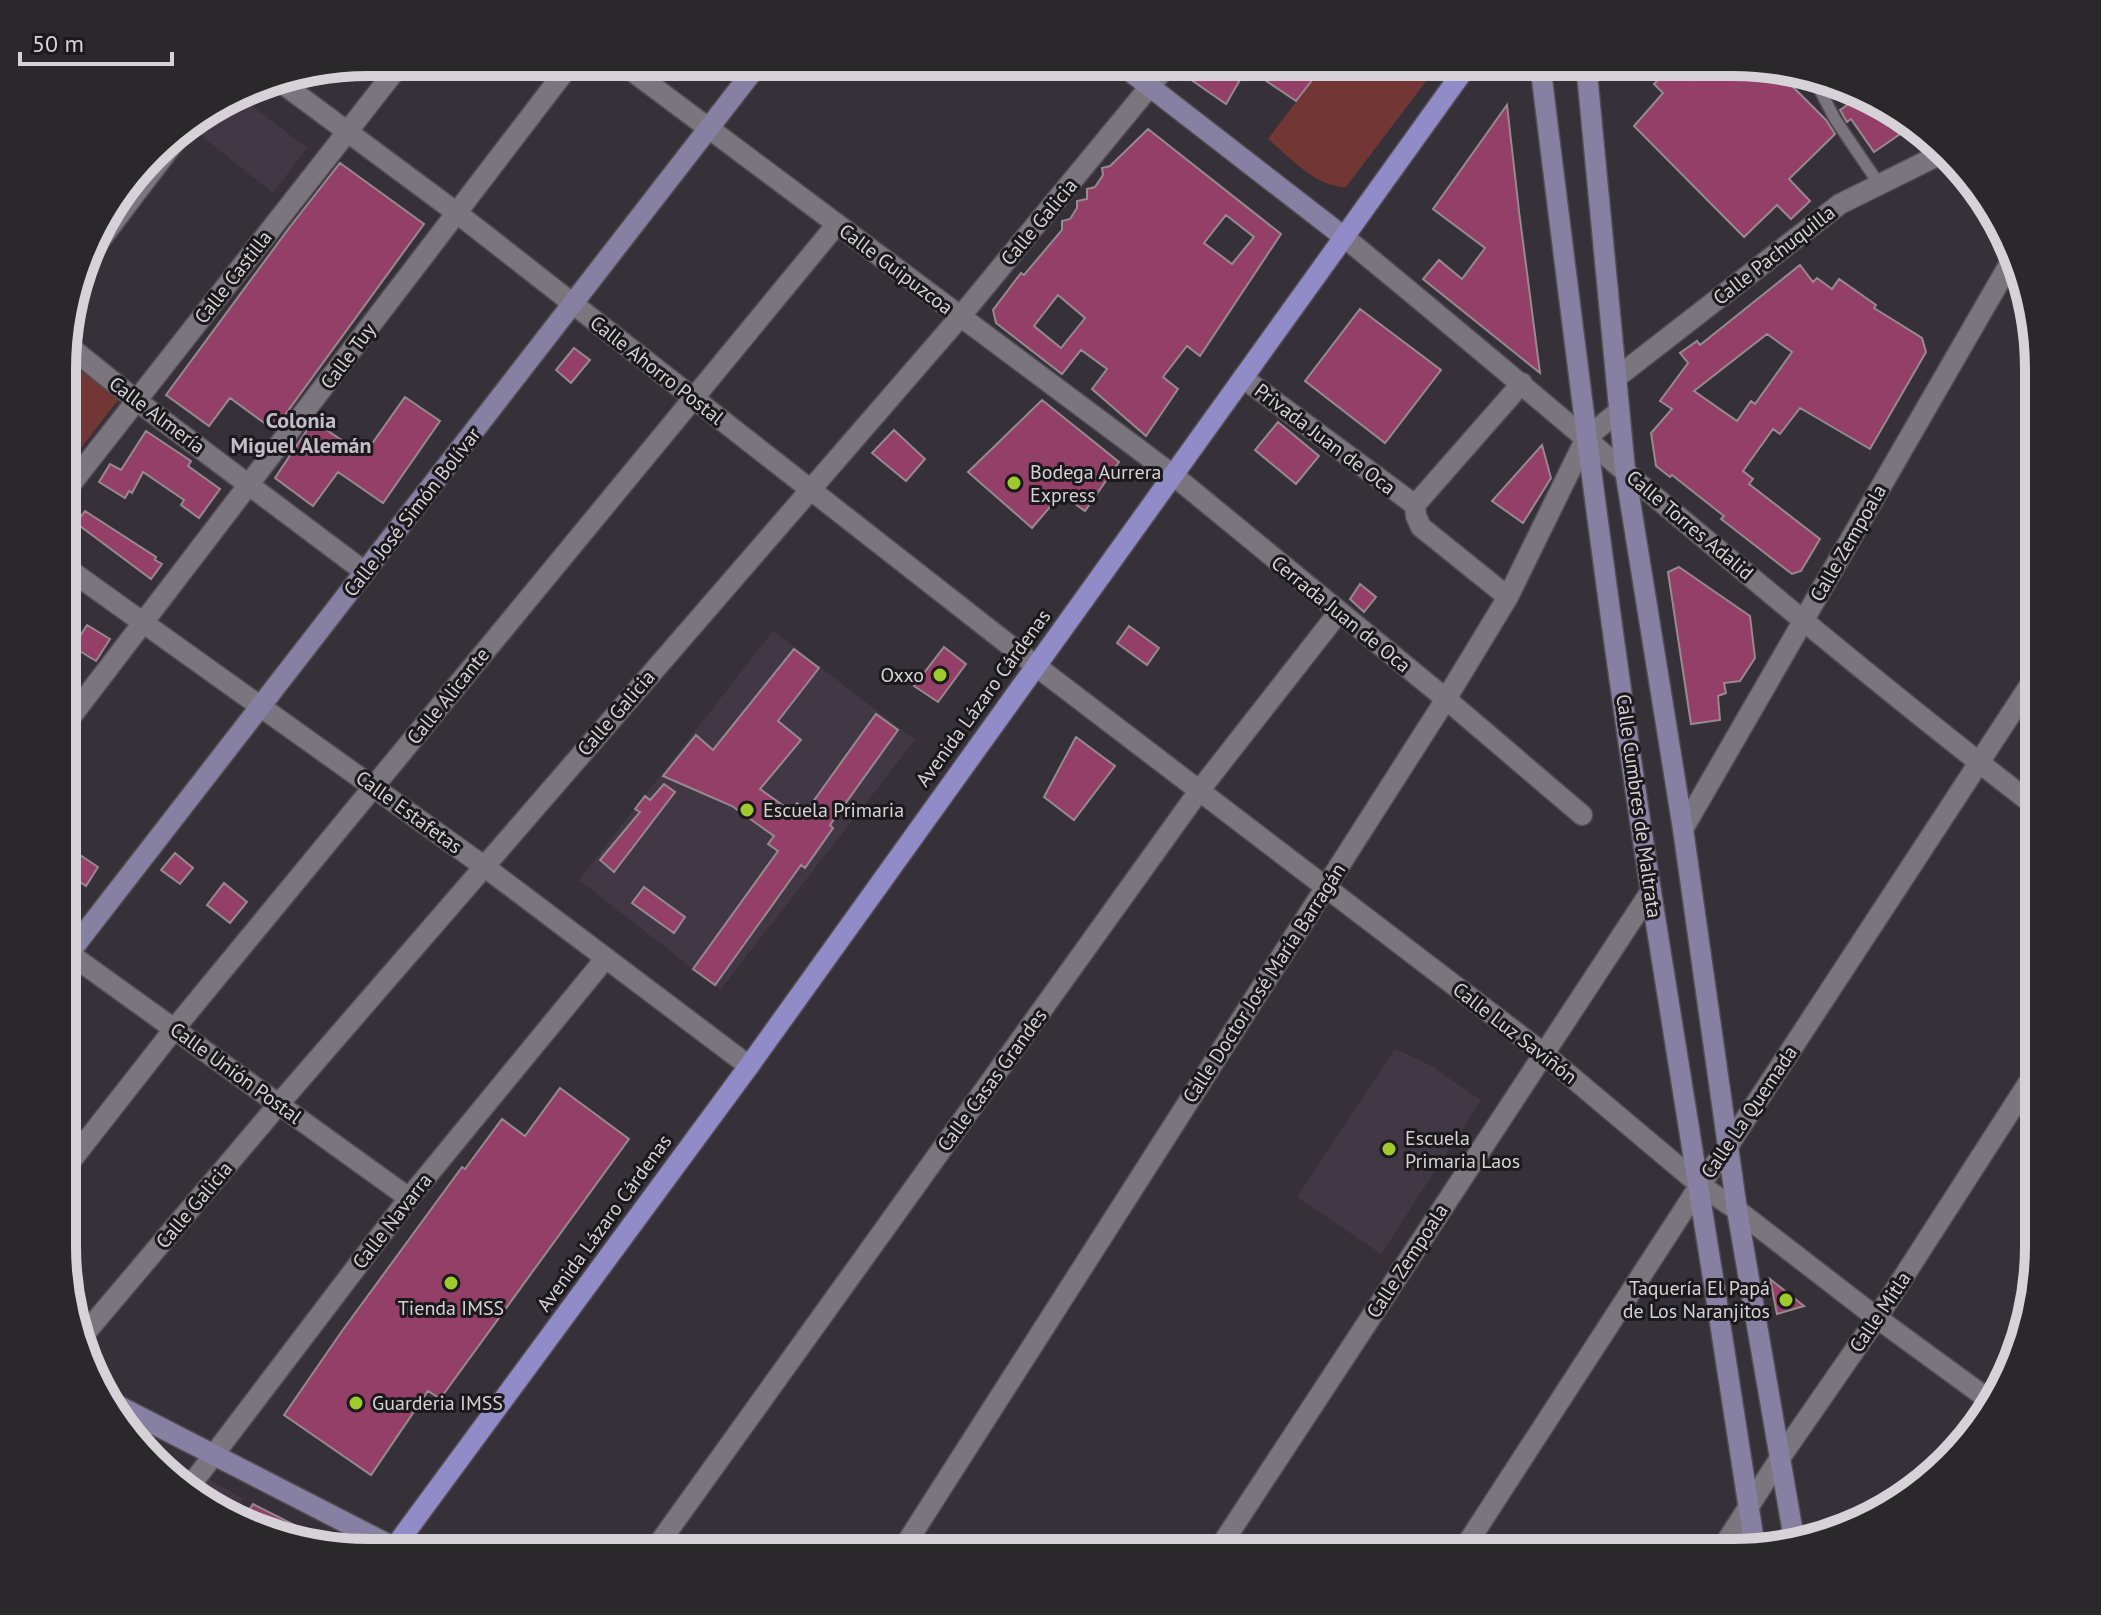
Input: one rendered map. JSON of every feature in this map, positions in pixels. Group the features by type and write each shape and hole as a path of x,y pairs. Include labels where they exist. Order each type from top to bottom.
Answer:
{"main road":[{"name":"Calle José Simón Bolívar","path":"76,940 263,706 750,76"},
{"path":"1135,76 1344,237"},
{"name":"Avenida Lázaro Cárdenas","path":"405,1539 749,1066 1458,76"},
{"name":"Calle Cumbres de Maltrata","path":"1542,76 1586,438 1651,891 1754,1538"},
{"name":"Calle Cumbres de Maltrata","path":"1587,76 1625,470 1683,829 1737,1210 1793,1532"},
{"path":"125,1409 373,1539"}],"street":[{"name":"Calle Castilla","path":"76,478 391,76"},
{"name":"Calle Tuy","path":"76,711 561,76"},
{"name":"Calle Guipuzcoa","path":"639,76 1173,475"},
{"name":"Calle Galicia","path":"88,1329 278,1105 960,317 1159,76"},
{"name":"Calle Ahorro Postal","path":"288,88 457,213 1036,666"},
{"name":"Calle Pachuquilla","path":"1616,378 1840,204 1934,157"},
{"path":"121,213 148,177"},
{"name":"Calle Alicante","path":"76,1154 175,1028 837,224"},
{"name":"Calle Torres Adalid","path":"1344,237 1803,621 2025,798"},
{"name":"Calle Zempoala","path":"1683,829 2007,269"},
{"name":"Calle Almería","path":"77,353 365,572"},
{"name":"Privada Juan de Oca","path":"1243,378 1415,505 1421,527 1508,597"},
{"path":"1415,505 1522,383"},
{"name":"Calle Doctor José María Barragán","path":"909,1539 1446,699 1508,597 1586,438 1618,412"},
{"name":"Cerrada Juan de Oca","path":"1173,475 1582,815"},
{"name":"Calle Estafetas","path":"76,575 485,867 749,1066"},
{"name":"Calle Casas Grandes","path":"662,1539 1199,791 1339,612"},
{"name":"Calle Luz Saviñón","path":"1036,666 1543,1053 1700,1185 1984,1396"},
{"name":"Calle La Quemada","path":"1470,1539 2025,692"},
{"name":"Calle Zempoala","path":"1225,1539 1651,891"},
{"name":"Calle Navarra","path":"193,1481 409,1198 605,959"},
{"name":"Calle Unión Postal","path":"76,961 175,1028 409,1198"},
{"name":"Calle Mitla","path":"1728,1539 1877,1318 2025,1088"}],"lane":[{"path":"1820,90 1835,119 1879,184"}],"shaded area":[{"path":"1315,76 1429,76 1346,187 1313,177 1268,139"},
{"path":"247,102 307,148 273,193 198,133 222,115"},
{"path":"76,359 122,395 76,454"},
{"name":"Escuela Primaria","path":"773,631 915,740 720,990 579,880"},
{"name":"Escuela Primaria Laos","path":"1395,1049 1430,1065 1481,1100 1381,1254 1297,1197"},
{"path":"207,1478 243,1499 237,1508 201,1486"}],"building":[{"path":"1192,76 1242,76 1226,104 1190,79"},
{"path":"1259,76 1315,76 1296,101"},
{"path":"1662,76 1685,76 1689,80 1693,76 1732,76 1788,82 1826,120 1835,134 1789,179 1810,201 1791,219 1777,205 1744,237 1634,126 1663,93 1654,84"},
{"path":"1852,102 1904,131 1874,152 1851,119 1847,122 1840,110"},
{"path":"1507,105 1540,373 1423,279 1439,260 1462,279 1485,248 1433,209"},
{"path":"1148,129 1281,234 1200,356 1187,346 1163,377 1178,389 1146,436 1092,389 1107,369 1081,350 1062,374 996,323 993,310 1021,273 1024,275 1062,230 1062,221 1070,219 1077,208 1077,201 1087,199 1087,189 1095,187 1103,175 1102,168 1110,166","holes":["1226,215 1254,237 1232,264 1204,243","1058,295 1085,318 1061,348 1034,326"]},
{"path":"340,163 424,224 274,430 230,398 209,426 166,395"},
{"path":"1800,265 1813,282 1817,278 1832,289 1839,279 1876,305 1874,308 1922,338 1926,352 1870,449 1800,408 1780,434 1773,429 1743,471 1753,479 1749,484 1820,539 1801,571 1792,574 1721,519 1724,516 1656,466 1651,433 1672,409 1660,401 1688,363 1680,353 1697,341 1700,345","holes":["1767,334 1792,352 1755,404 1751,401 1737,421 1694,391"]},
{"path":"1360,309 1441,370 1385,443 1305,381"},
{"path":"574,348 590,360 571,383 556,370"},
{"path":"405,397 440,421 383,503 338,472 313,506 275,478 313,421 364,455"},
{"path":"1042,400 1119,462 1085,511 1061,494 1032,528 968,472"},
{"path":"1278,422 1319,456 1296,484 1255,450"},
{"path":"894,430 925,459 906,481 872,453"},
{"path":"146,431 191,461 188,466 220,489 199,518 181,505 184,500 143,472 132,493 129,491 125,498 99,482 110,464 121,470"},
{"path":"1542,445 1551,478 1523,523 1492,501"},
{"path":"85,511 156,557 155,560 162,564 151,579 76,523"},
{"path":"1679,567 1750,616 1755,658 1740,681 1724,683 1726,693 1718,696 1720,720 1691,724 1668,572"},
{"path":"1360,584 1376,597 1364,612 1350,599"},
{"path":"87,625 110,639 96,661 76,649 76,642"},
{"path":"1129,626 1159,648 1147,665 1117,643"},
{"name":"Oxxo","path":"944,647 966,664 938,702 914,686"},
{"path":"794,649 819,668 778,721 801,740 760,789 791,811 797,803 807,810 876,714 898,730 830,825 833,828 805,868 801,865 715,985 693,969 778,851 768,844 774,836 732,806 663,776 696,735 713,750"},
{"path":"1076,737 1115,766 1074,820 1044,797"},
{"path":"664,784 675,792 614,872 600,860 640,812 635,809 645,796 650,800"},
{"path":"76,852 98,867 86,886 76,879"},
{"path":"175,853 193,868 180,884 161,870"},
{"path":"224,883 247,902 230,923 207,905"},
{"path":"644,887 685,917 674,933 632,903"},
{"name":"Tienda IMSS","path":"560,1088 629,1139 440,1399 428,1391 371,1475 284,1415 462,1167 465,1169 502,1119 525,1136"},
{"name":"Taquería El Papá de Los Naranjitos","path":"1770,1279 1804,1306 1777,1314"},
{"path":"253,1504 309,1532 293,1529 247,1513"}],"place":[{"name":"Bodega Aurrera Express","path":"1014,483"},
{"name":"Oxxo","path":"940,675"},
{"name":"Escuela Primaria","path":"747,810"},
{"name":"Escuela Primaria Laos","path":"1389,1149"},
{"name":"Tienda IMSS","path":"451,1283"},
{"name":"Taquería El Papá de Los Naranjitos","path":"1786,1300"},
{"name":"Guarderia IMSS","path":"356,1403"}],"district":[{"name":"Colonia Miguel Alemán","path":"301,432"}]}
